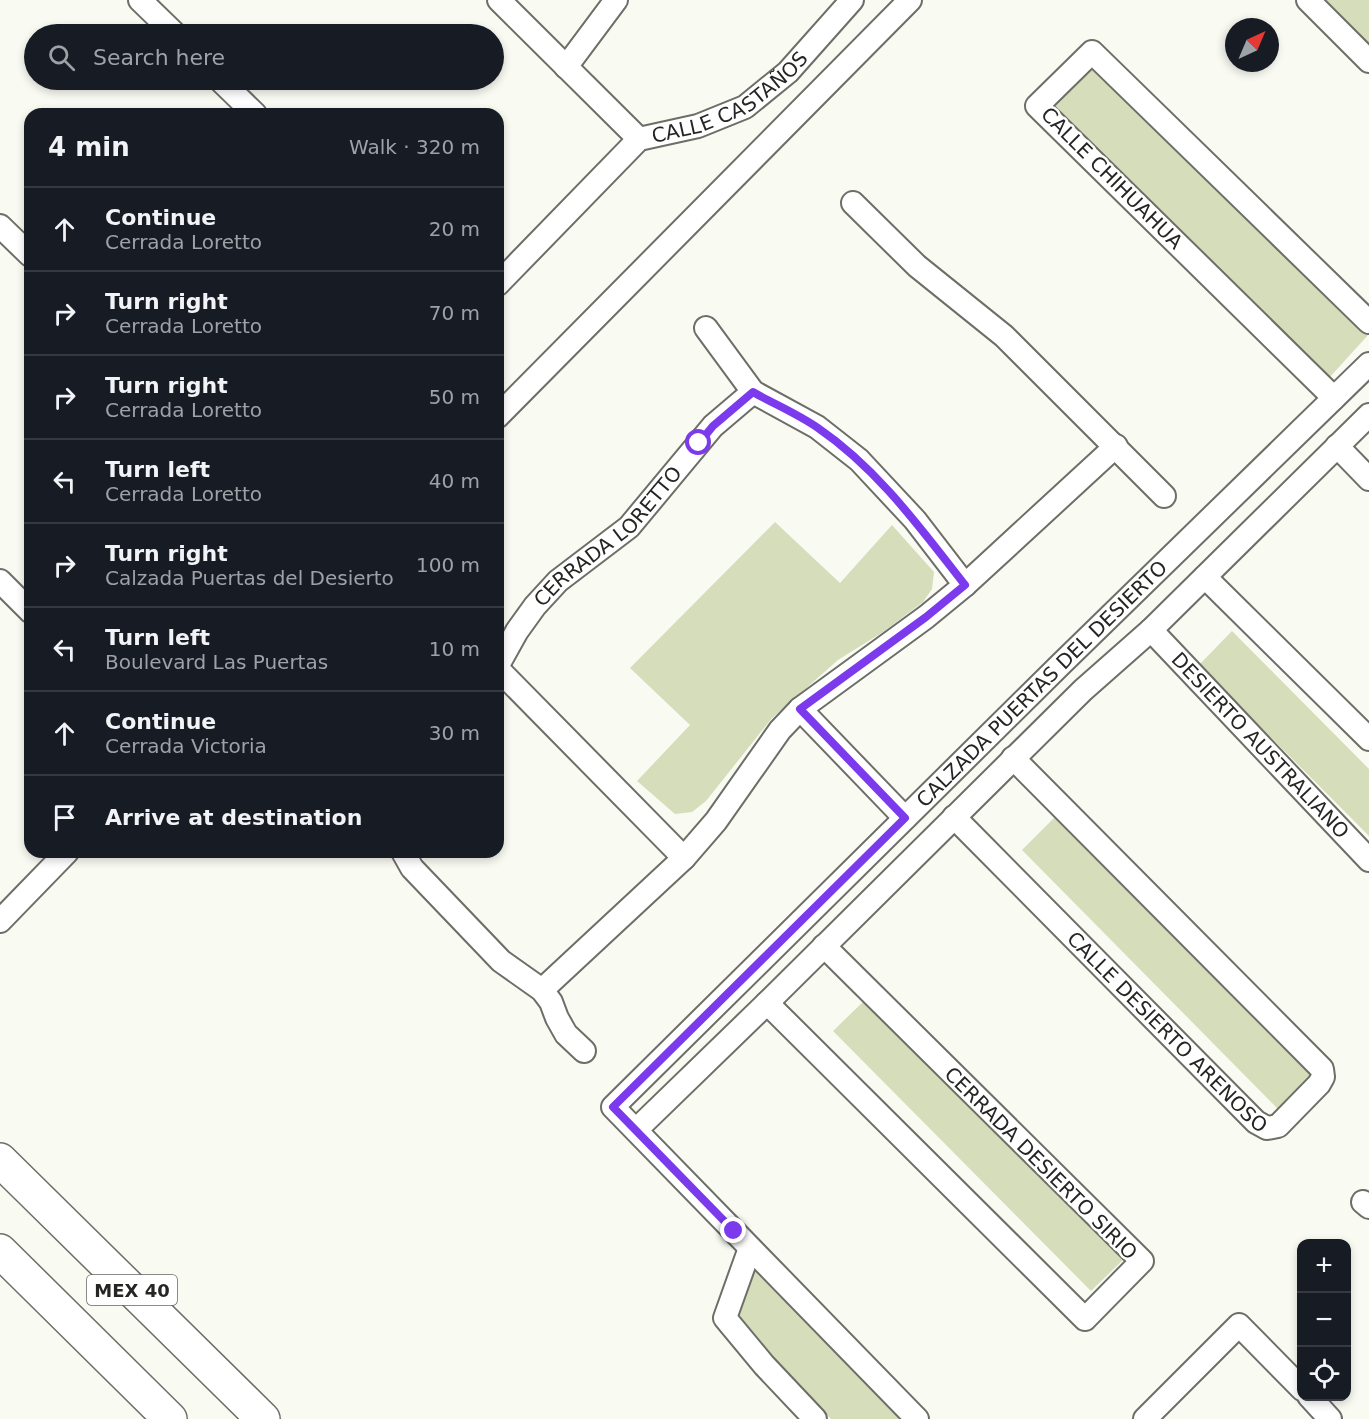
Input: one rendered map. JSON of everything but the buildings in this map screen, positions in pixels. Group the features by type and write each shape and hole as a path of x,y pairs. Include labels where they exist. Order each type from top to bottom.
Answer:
{"highway":[{"name":"MEX 40","path":"0,1160 263,1419"},
{"name":"MEX 40","path":"0,1251 170,1419"}],"street":[{"path":"140,0 165,24"},
{"path":"499,0 639,139"},
{"path":"566,67 616,0"},
{"name":"CALLE CASTAÑOS","path":"504,278 639,139 698,126 745,107 788,72 852,0"},
{"path":"504,410 910,0"},
{"path":"1308,0 1369,61"},
{"name":"CALLE CHIHUAHUA","path":"1334,398 1037,106 1092,52 1369,322"},
{"path":"230,90 249,108"},
{"path":"853,203 917,266 1004,336 1164,496"},
{"path":"0,226 24,249"},
{"path":"706,328 753,392 817,427 859,460 915,520 965,585"},
{"name":"CALZADA PUERTAS DEL DESIERTO","path":"1369,364 1060,665 613,1107 636,1130 1012,759 1083,690 1151,630 1369,415"},
{"name":"CERRADA LORETTO","path":"504,656 517,631 558,581 629,527 713,426 753,392"},
{"path":"542,990 684,858 716,821 780,730 800,709 926,617 965,585 1116,446"},
{"path":"1337,446 1369,478"},
{"path":"1244,487 1269,514"},
{"path":"1205,577 1369,739"},
{"path":"0,581 24,605"},
{"name":"DESIERTO AUSTRALIANO","path":"1151,630 1369,860"},
{"path":"1060,665 1083,690"},
{"name":"CERRADA LORETTO","path":"504,673 684,858"},
{"path":"800,709 905,818"},
{"name":"CALLE DESIERTO ARENOSO","path":"954,817 1256,1122 1267,1128 1278,1126 1319,1084 1323,1077 1322,1069 1012,759"},
{"path":"867,855 891,879"},
{"path":"0,921 61,858"},
{"path":"406,858 412,868 501,961 542,990 566,1034 584,1051"},
{"name":"CERRADA DESIERTO SIRIO","path":"767,1003 1085,1319 1142,1262 824,946"},
{"path":"688,1031 712,1055"},
{"path":"636,1130 917,1419"},
{"path":"750,1248 724,1318 815,1419"},
{"path":"1145,1419 1239,1325 1297,1384"},
{"path":"1313,1401 1330,1419"}],"green space":[{"path":"1317,0 1369,0 1369,52"},
{"path":"1092,59 1369,334 1329,378 1045,107"},
{"path":"775,522 840,583 892,525 934,572 932,589 923,602 883,632 838,660 772,718 706,801 692,812 675,814 637,781 690,725 630,668"},
{"path":"1232,631 1369,769 1369,836 1199,665"},
{"path":"1055,817 1313,1078 1280,1111 1022,850"},
{"path":"867,998 1125,1258 1091,1291 833,1031"},
{"path":"755,1263 910,1419 831,1419 733,1318"}],"route":[{"path":"699,443 713,426 753,392 817,427 859,460 915,520 965,585 926,617 800,709 905,818 613,1107 734,1231"}]}
